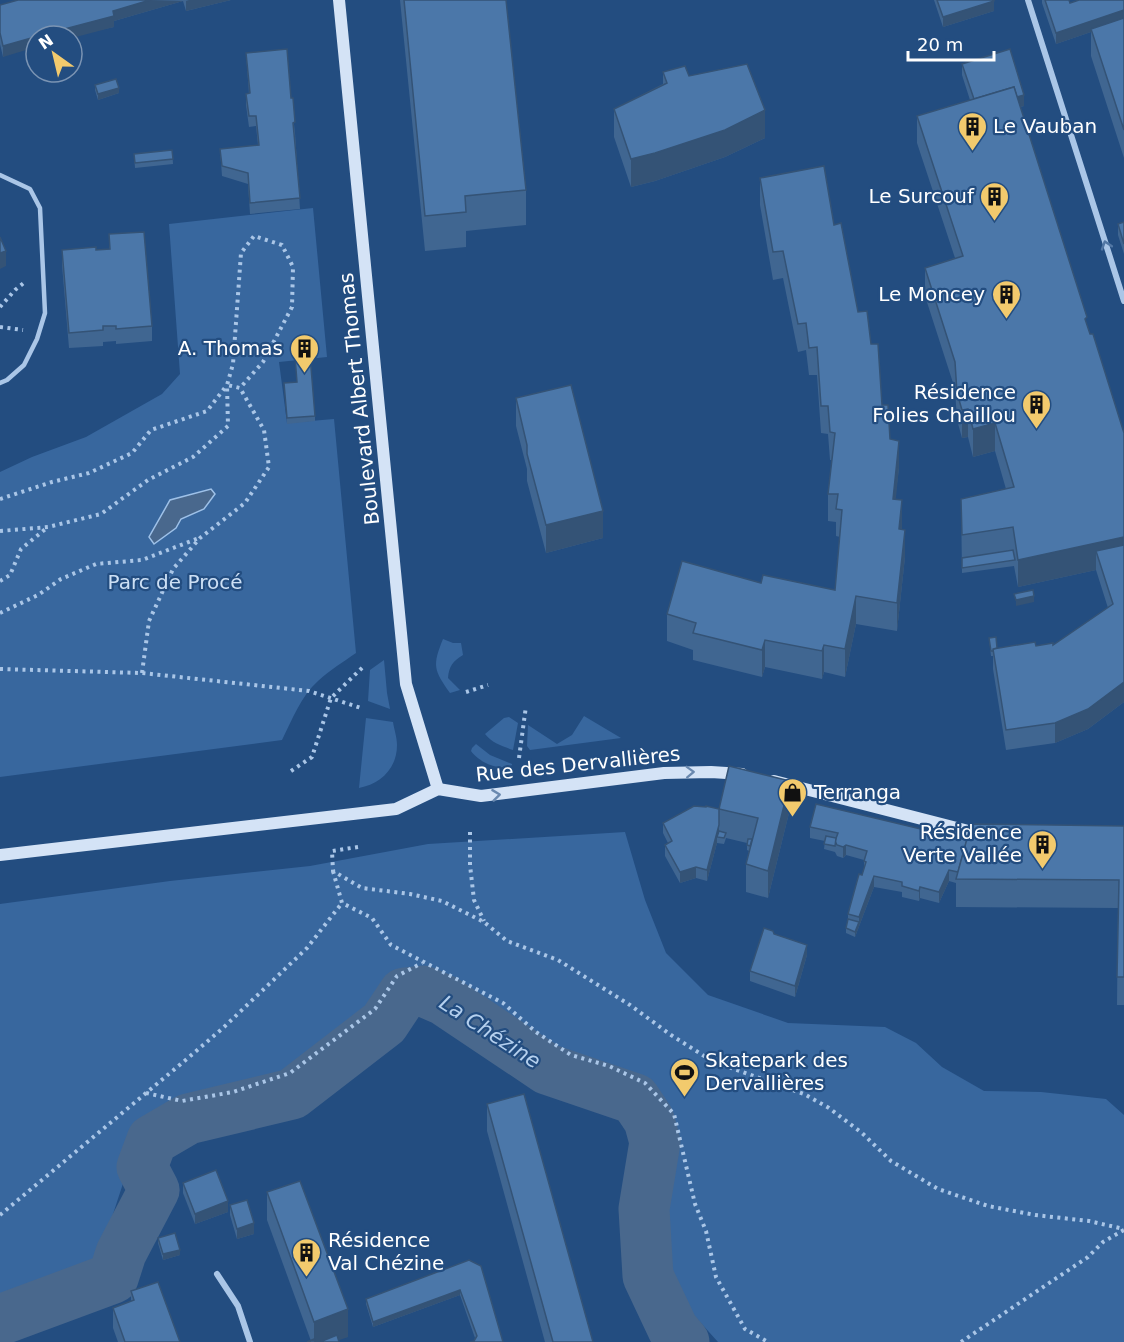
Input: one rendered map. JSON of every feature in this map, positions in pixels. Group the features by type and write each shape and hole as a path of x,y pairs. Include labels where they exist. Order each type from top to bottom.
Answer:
{"main road":[{"name":"Boulevard Albert Thomas","path":"339,0 406,684 438,789"},
{"name":"Rue des Dervallières","path":"438,789 481,796 664,773 711,772 759,778 980,835 992,835"},
{"path":"0,855 396,809 438,789"}],"street":[{"path":"1028,0 1124,301"},
{"path":"218,1274 238,1306 250,1342"}],"lane":[{"path":"0,175 30,189 40,208 45,313 38,339 24,365 0,383"}],"path":[{"path":"0,531 48,527 101,514 148,480 193,457 228,426 228,385 233,364 241,253 254,236 282,245 293,267 292,308 263,362 240,388"},
{"path":"0,307 25,282"},
{"path":"0,327 25,330"},
{"path":"142,673 149,621 172,569 200,538 245,503 269,467 264,430 240,388 228,385"},
{"path":"0,499 88,473 132,453 151,430 207,411 228,385"},
{"path":"0,581 10,575 21,549 48,527"},
{"path":"0,613 38,595 61,579 96,564 142,560 200,538"},
{"path":"291,771 312,758 331,698 365,665"},
{"path":"0,669 142,673 309,691 360,708"},
{"path":"466,692 488,685"},
{"path":"519,758 526,706"},
{"path":"470,832 470,866 474,900 484,922"},
{"path":"358,847 332,851 333,871 342,903 372,918 391,945 503,1003 536,1032 571,1055 609,1066 645,1083 674,1114 695,1204 706,1231 716,1277 745,1329 768,1342"},
{"path":"333,871 362,888 442,901 484,922 507,941 558,960 630,1005 712,1061 804,1094 829,1108 891,1161 938,1189 988,1206 1035,1215 1089,1221 1124,1229"},
{"path":"0,1215 223,1028 307,948 342,903"},
{"path":"146,1093 182,1101 233,1092 290,1073 375,1009 397,976 423,962"},
{"path":"961,1342 1088,1257 1103,1242 1124,1229"}],"green space":[{"name":"Parc de Procé","path":"313,208 327,357 279,362 287,423 334,419 356,653 327,673 312,687 297,709 282,740 0,777 0,472 32,457 86,437 162,394 180,374 169,224"},
{"path":"443,639 461,643 463,655 452,664 448,678 460,690 450,693 436,668 437,656"},
{"path":"384,660 390,709 368,701 370,670"},
{"path":"584,716 621,738 530,750 527,746 528,725 557,744 572,735"},
{"path":"509,717 518,723 513,750 494,742 485,734 504,718"},
{"path":"366,718 393,722 397,742 396,754 386,774 374,783 359,788"},
{"path":"476,744 490,755 512,765 495,767 484,762 471,751"},
{"path":"625,832 645,900 666,953 708,995 788,1023 885,1027 916,1043 942,1067 984,1091 1041,1092 1106,1099 1124,1115 1124,1342 718,1342 664,1282 665,1162 658,1113 628,1089 551,1060 436,982 406,973 377,1017 293,1080 217,1105 155,1119 132,1156 96,1266 0,1301 0,904 170,881 310,866 428,844"}],"shaded area":[{"path":"211,489 215,494 204,509 181,519 176,528 154,544 149,537 170,500"}],"building":[{"path":"18,0 150,0 113,11 114,16 84,24 24,24 24,40 3,46 0,33 0,5"},
{"path":"404,0 506,0 526,190 465,196 466,212 425,216"},
{"path":"937,0 994,0 994,1 943,17"},
{"path":"1045,0 1069,0 1070,3 1079,0 1124,0 1124,10 1056,33"},
{"path":"1124,18 1124,130 1091,29"},
{"path":"287,49 300,198 250,203 248,173 222,166 220,149 259,145 256,116 249,116 246,94 250,93 246,53"},
{"path":"1010,49 1024,95 1017,97 1014,87 974,99 962,64"},
{"path":"747,64 765,110 725,130 631,159 614,109 667,83 663,72 685,66 689,76"},
{"path":"116,79 119,88 98,94 95,85"},
{"path":"1014,87 1087,317 1085,319 1090,334 1093,334 1124,433 1124,537 1018,560 1013,527 962,535 961,499 1014,487 995,423 973,429 968,409 962,410 957,393 955,362 925,268 963,256 917,116"},
{"path":"172,150 173,159 135,163 134,154"},
{"path":"824,166 834,225 841,223 858,312 867,311 871,344 878,344 882,405 888,405 890,439 899,441 893,499 902,500 899,529 905,530 897,603 856,596 845,649 824,645 822,651 765,640 762,650 693,633 696,623 667,614 682,561 761,583 763,575 835,590 842,510 836,509 838,494 828,494 835,433 830,432 828,406 821,406 817,347 809,348 806,323 798,324 783,251 773,252 760,178"},
{"path":"1124,222 1124,244 1118,224"},
{"path":"144,232 152,326 116,329 116,326 103,326 103,330 69,333 62,250 96,247 96,250 110,249 109,234"},
{"path":"0,237 6,251 0,253"},
{"path":"310,355 315,416 287,418 284,383 297,382 295,357"},
{"path":"571,385 603,511 546,525 527,454 516,398"},
{"path":"1124,545 1124,682 1088,709 1055,723 1006,730 993,649 1035,642 1036,646 1053,643 1053,645 1113,604 1096,551"},
{"path":"1013,550 1015,560 962,568 962,558"},
{"path":"1033,590 1034,596 1016,600 1014,594"},
{"path":"996,637 997,648 991,651 989,638"},
{"path":"729,766 790,781 768,871 746,864 758,818 719,809"},
{"path":"816,804 967,840 958,872 949,870 939,892 920,887 919,891 902,886 902,882 874,876 859,917 848,914 859,874 862,875 866,862 864,861 867,851 837,845 835,841 838,833 810,827"},
{"path":"694,806 719,809 719,825 707,870 696,867 680,872 665,845 672,841 663,823"},
{"path":"971,824 1124,826 1124,977 1117,977 1119,880 956,879"},
{"path":"719,831 726,833 724,838 717,837"},
{"path":"826,836 836,838 835,846 824,844"},
{"path":"748,839 752,839 750,846 747,845"},
{"path":"848,919 859,922 855,932 846,928"},
{"path":"764,928 773,931 774,934 807,945 795,986 750,971"},
{"path":"524,1094 593,1342 553,1342 487,1104"},
{"path":"216,1170 228,1201 195,1214 183,1183"},
{"path":"300,1181 348,1309 314,1322 267,1192"},
{"path":"247,1200 254,1223 237,1229 230,1205"},
{"path":"175,1233 180,1250 163,1254 158,1238"},
{"path":"469,1260 481,1266 503,1342 470,1342 474,1341 477,1336 460,1290 373,1322 366,1299"},
{"path":"158,1282 180,1342 125,1342 113,1308 134,1300 131,1291"},
{"path":"337,1335 339,1342 320,1342"}],"waterway":[{"name":"La Chézine","path":"0,1320 113,1278 121,1253 154,1190 142,1167 152,1140 188,1119 292,1094 384,1023 404,993 423,991 444,1000 547,1069 635,1099 649,1120 655,1142 644,1209 648,1276 673,1329 684,1342"}],"place":[{"name":"Le Vauban","path":"972,152"},
{"name":"Le Surcouf","path":"995,222"},
{"name":"Le Moncey","path":"1006,320"},
{"name":"A. Thomas","path":"304,374"},
{"name":"Résidence Folies Chaillou","path":"1037,430"},
{"name":"Terranga","path":"793,818"},
{"name":"Résidence Verte Vallée","path":"1043,870"},
{"name":"Skatepark des Dervallières","path":"684,1098"},
{"name":"Résidence Val Chézine","path":"307,1278"}]}
